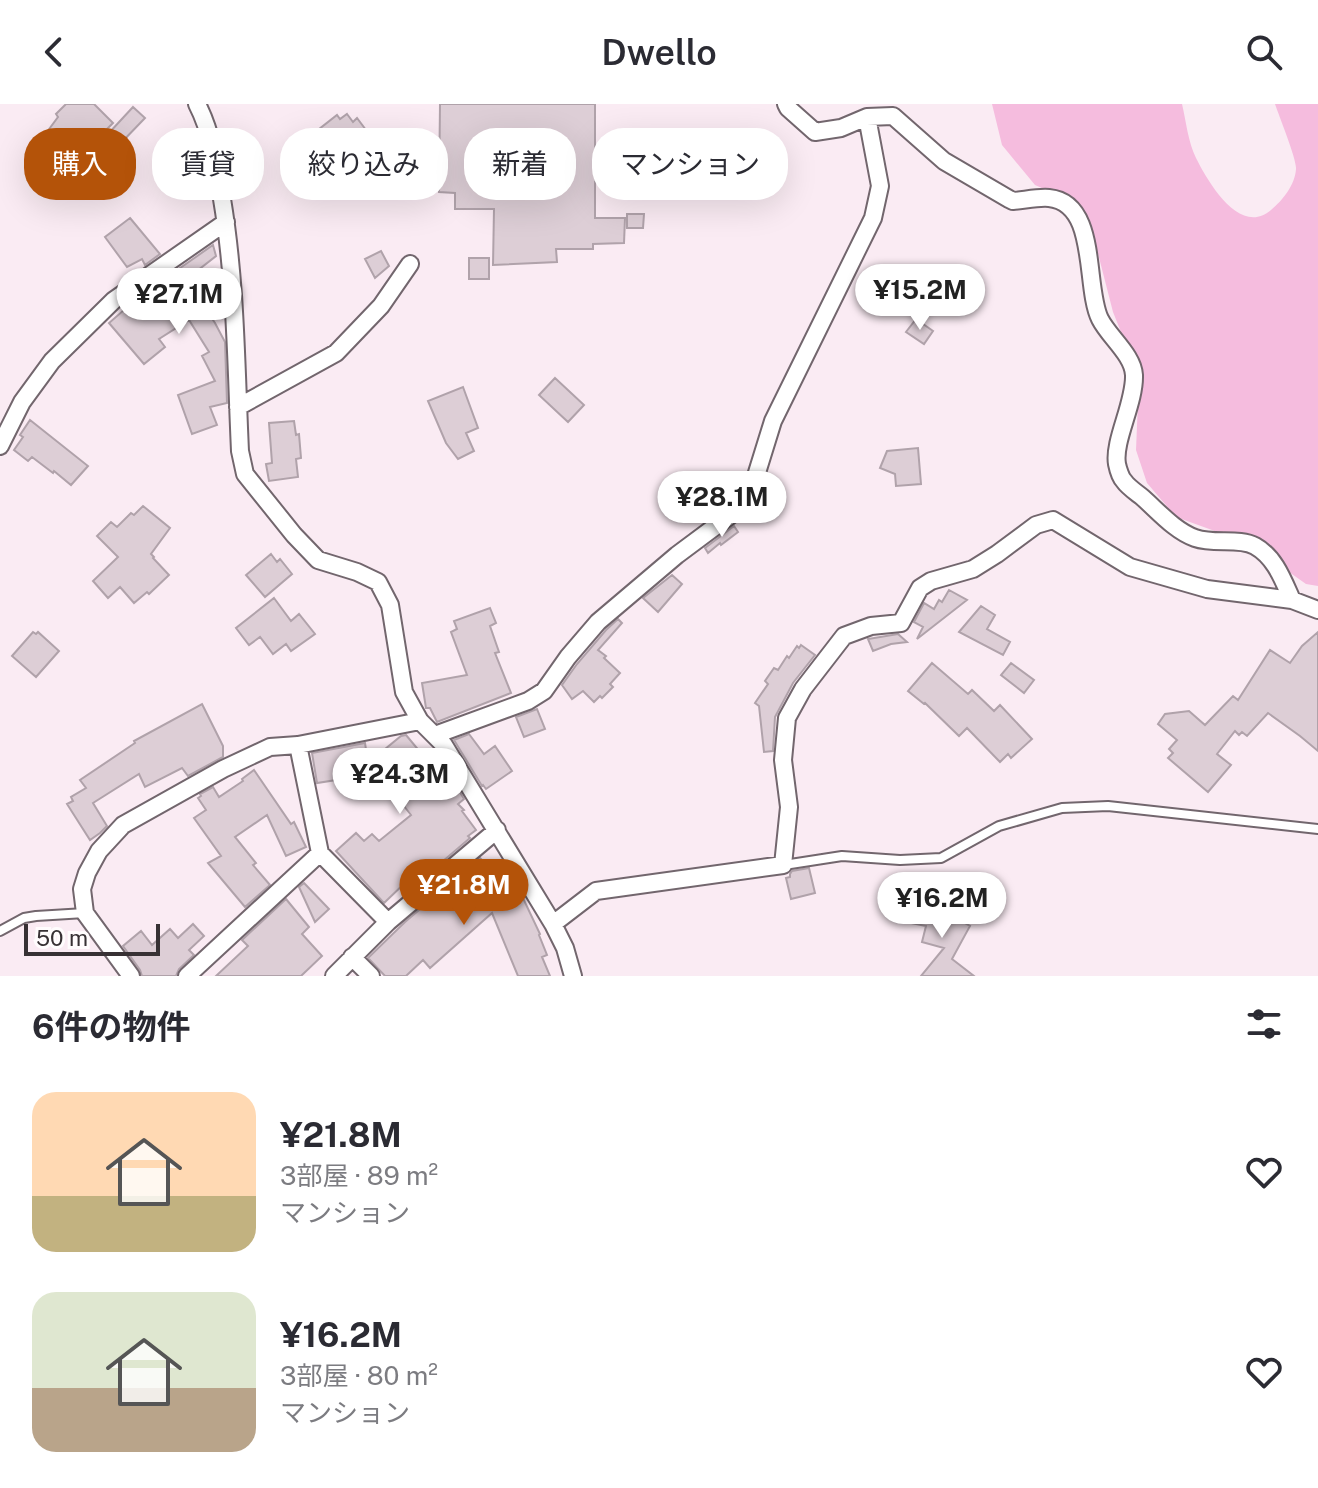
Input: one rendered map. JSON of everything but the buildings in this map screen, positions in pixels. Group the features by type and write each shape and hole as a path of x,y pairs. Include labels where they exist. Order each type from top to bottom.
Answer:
{"street":[{"path":"197,104 205,120 226,222 232,274 240,451 245,474 318,560 378,582 390,605 404,692 420,721 444,745 553,924 565,948 573,976"},
{"path":"786,104 815,132 841,128 894,110 944,161 1009,199 1052,198 1075,212 1083,227 1099,318 1132,362 1133,395 1117,454 1117,466 1124,481 1178,529 1195,538 1217,543 1244,542 1256,546 1275,564 1292,600"},
{"path":"435,735 528,701 544,691 598,622 677,555 736,511 751,492 773,421 873,218 880,186 867,117"},
{"path":"0,446 22,402 52,361 114,300 226,222"},
{"path":"238,407 336,353 381,306 410,264"},
{"path":"553,924 596,891 783,865 789,807 783,760 787,718 803,689 844,636 871,626 901,623 920,588 931,581 973,569 1036,525 1053,520 1130,567 1207,589 1292,600 1318,610"},
{"path":"131,976 85,913 82,889 99,851 123,825 223,769 270,747 298,745 420,721"},
{"path":"298,745 320,853 388,922"},
{"path":"334,976 388,922 497,830"},
{"path":"187,976 320,853"},
{"path":"352,957 371,976"}],"lane":[{"path":"783,865 842,856 900,860 941,858 999,826 1062,808 1108,806 1318,829"},
{"path":"0,931 24,918 85,913"}],"shaded area":[{"path":"992,104 1182,104 1196,158 1217,192 1237,212 1248,217 1259,217 1271,210 1288,192 1296,169 1275,104 1318,104 1318,586 1306,584 1248,543 1176,517 1147,483 1136,450 1139,377 1113,312 1094,238 1081,214 1060,196 1035,185 1002,145"}]}
